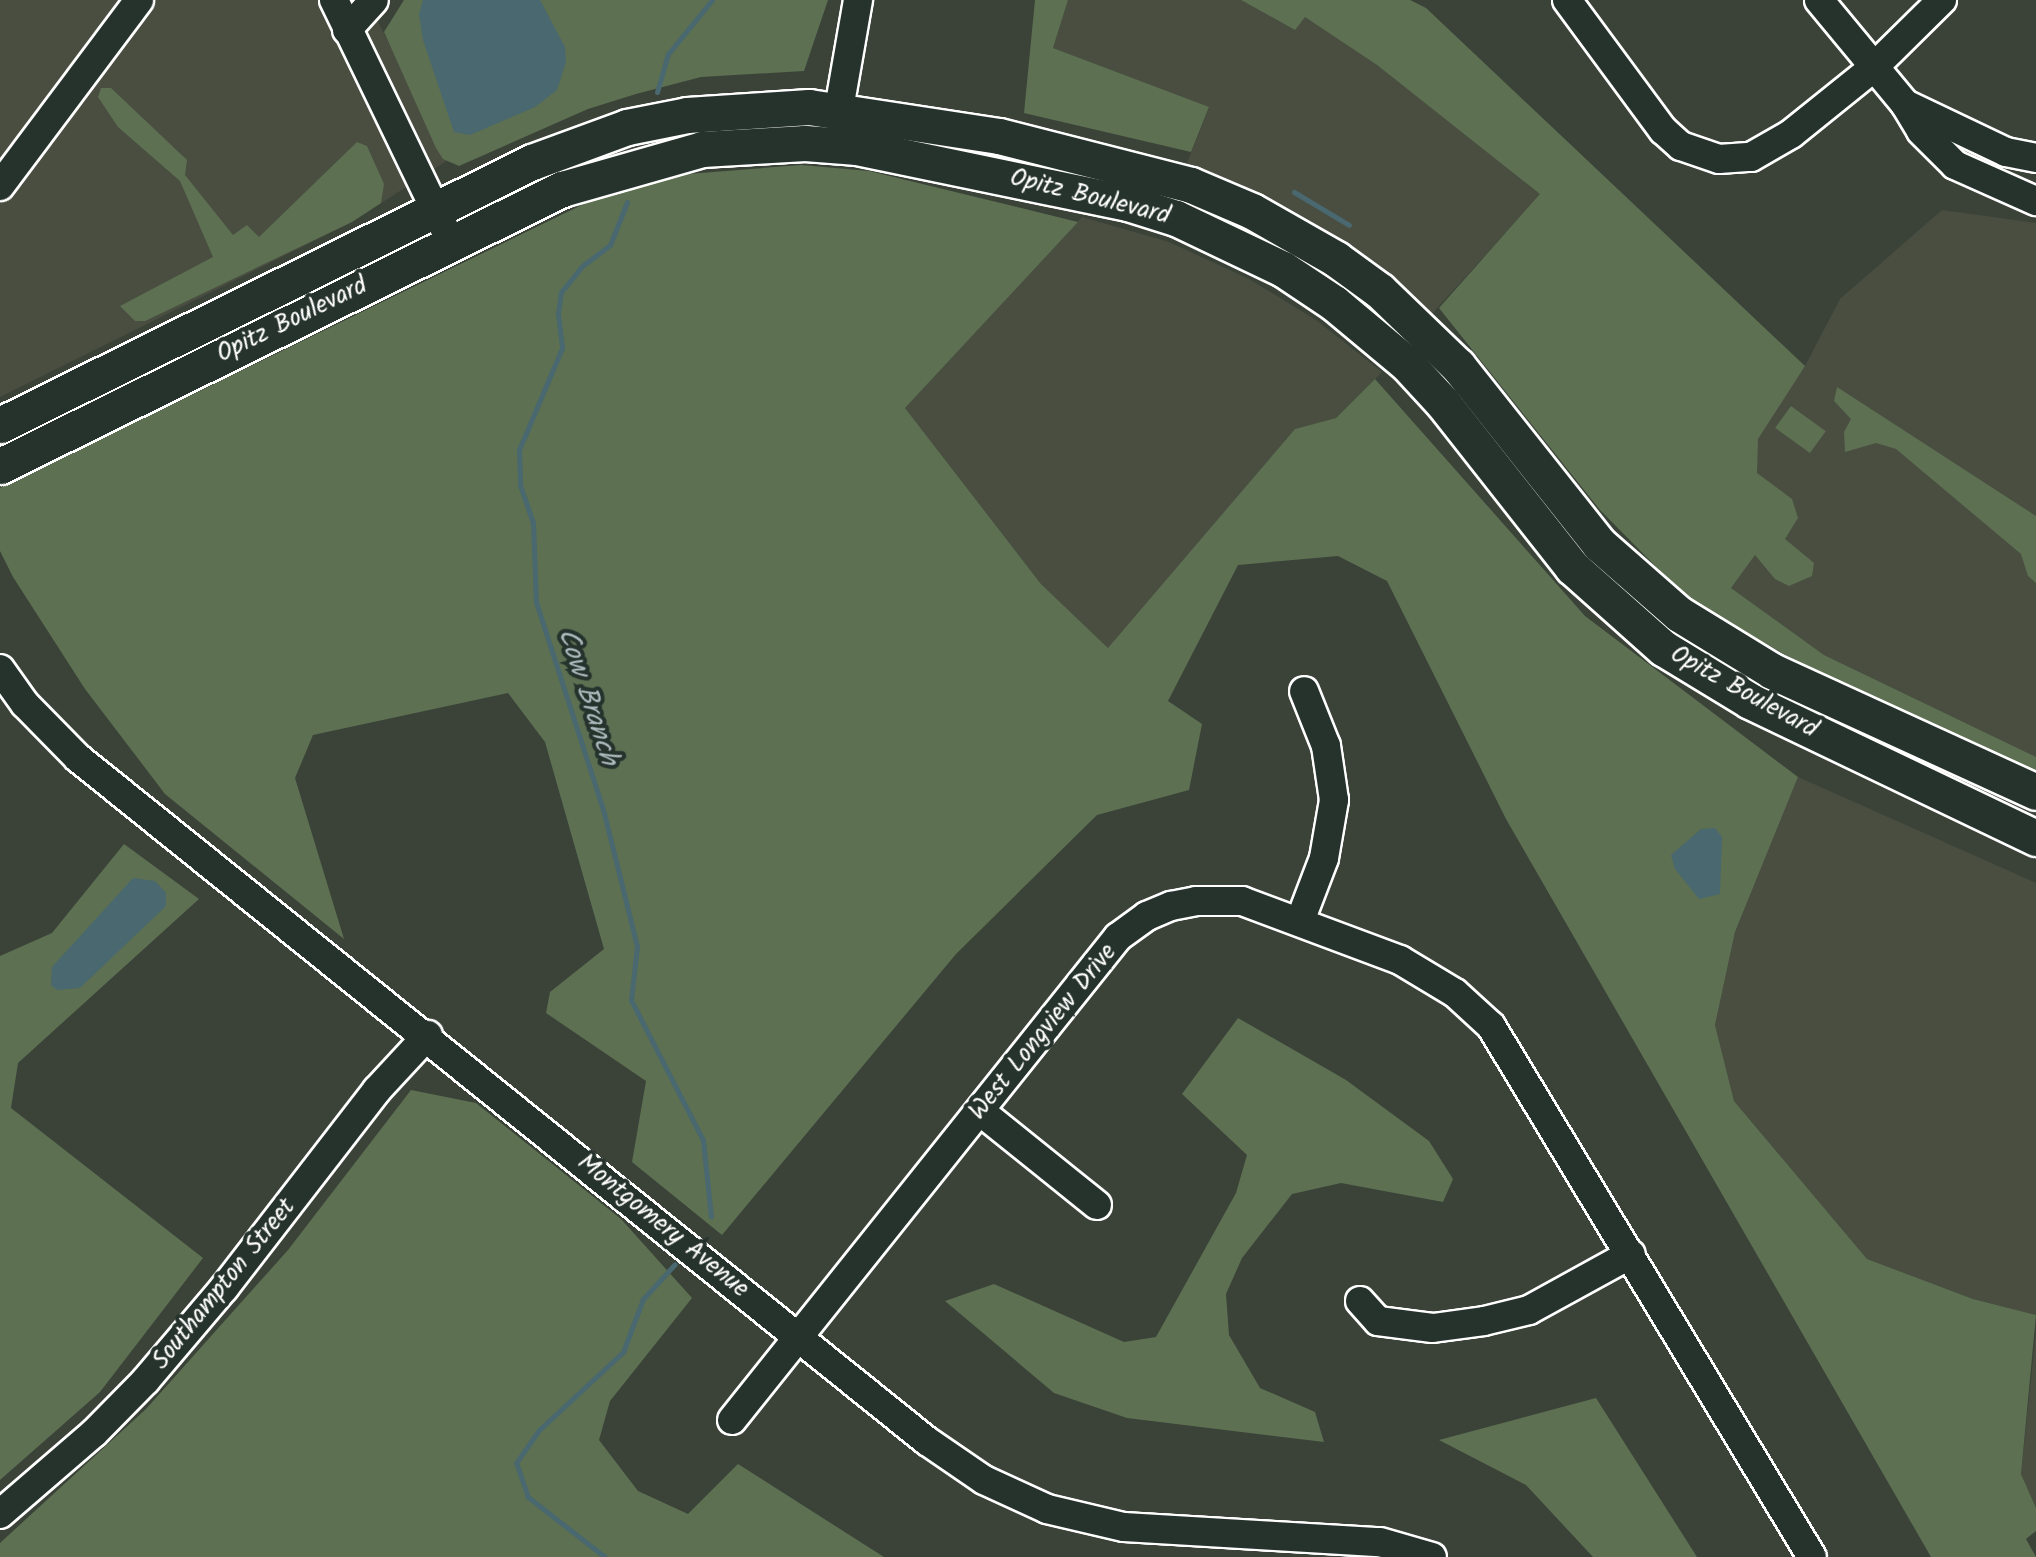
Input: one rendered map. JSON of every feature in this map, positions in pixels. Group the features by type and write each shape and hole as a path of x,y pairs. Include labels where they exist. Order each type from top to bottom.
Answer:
{"main road":[{"name":"Opitz Boulevard","path":"0,424 532,162 627,128 748,108 839,109 999,136 1170,177 1299,236 1380,291 1416,323 1458,366 1599,544 1679,614 1772,671 2036,792"},
{"name":"Opitz Boulevard","path":"0,466 518,208 609,172 702,149 753,144 873,150 1128,203 1176,218 1283,269 1376,336 1444,403 1572,567 1664,648 1750,702 2036,838"}],"street":[{"path":"0,186 139,0"},
{"path":"334,0 450,242"},
{"path":"347,30 374,0"},
{"path":"839,109 858,0"},
{"path":"1567,0 1663,130 1681,146 1718,159 1756,154 1790,134 1874,68 1942,0"},
{"path":"1818,0 1905,104 1921,131 1955,165 2036,200"},
{"path":"1905,104 2006,152 2036,158"},
{"name":"Montgomery Avenue","path":"0,669 26,704 78,758 428,1035 945,1455 1038,1506 1124,1527 1380,1542 1432,1557"},
{"path":"1300,921 1324,858 1334,800 1326,746 1304,691"},
{"name":"West Longview Drive","path":"732,1420 1118,937 1147,916 1171,906 1216,899 1256,904 1400,960 1475,1009 1502,1040 1812,1557"},
{"name":"Southampton Street","path":"0,1514 94,1433 146,1380 224,1288 377,1090 428,1035"},
{"path":"980,1111 1097,1206"},
{"path":"1360,1301 1378,1320 1433,1328 1484,1321 1530,1310 1631,1254"}],"shaded area":[{"path":"0,0 367,0 448,160 352,222 0,397"},
{"path":"1068,0 1241,0 1295,30 1304,16 1377,65 1541,194 1429,317 1379,268 1337,237 1264,196 1187,163 1209,108 1053,48"},
{"path":"1942,210 2036,223 2036,757 1824,655 1731,588 1755,554 1757,439 1805,366 1840,299"},
{"path":"1082,217 1169,242 1249,279 1316,320 1382,372 1336,418 1295,429 1109,649 1041,584 905,408"},
{"path":"1798,777 2036,883 2036,1315 1973,1299 1867,1259 1734,1101 1715,1025 1735,932"},
{"path":"2036,1332 2036,1508 2021,1474"}],"green space":[{"path":"404,0 828,0 804,71 701,77 636,94 588,109 459,166 443,159 436,148 384,32"},
{"path":"1035,0 1068,0 1053,48 1209,107 1191,152 1024,113"},
{"path":"1241,0 1410,0 1426,8 1805,366 1758,439 1757,473 1792,499 1798,518 1785,539 1814,563 1812,576 1789,586 1775,579 1755,555 1731,588 1824,655 2036,757 2036,771 1808,668 1687,598 1600,510 1439,308 1540,194 1377,65 1305,17 1295,30"},
{"path":"101,88 111,88 187,160 185,175 233,235 247,225 259,237 357,142 367,146 384,184 381,203 352,222 145,321 135,321 120,306 213,257 180,181 118,127 98,97"},
{"path":"801,165 869,171 1078,222 905,408 1041,584 1108,648 1295,429 1336,418 1375,379 1585,616 1798,777 1735,932 1715,1025 1734,1101 1867,1259 1973,1299 2036,1315 2021,1474 2036,1508 2036,1531 2026,1539 2036,1557 1931,1557 1506,819 1387,581 1338,556 1238,565 1168,701 1202,724 1189,790 1097,815 956,954 722,1235 632,1162 646,1081 546,1013 550,992 604,949 545,742 508,693 313,735 295,778 344,939 165,794 85,689 13,577 0,551 0,488 592,200 688,174"},
{"path":"1837,387 2036,516 2036,583 2028,576 2021,554 1896,449 1876,443 1845,452 1844,432 1851,419 1834,401"},
{"path":"1791,406 1826,431 1810,453 1775,428"},
{"path":"124,844 199,899 18,1063 11,1108 203,1258 100,1392 0,1480 0,956 52,933"},
{"path":"1238,1018 1346,1080 1429,1141 1453,1179 1443,1202 1341,1183 1292,1194 1242,1258 1226,1294 1229,1335 1260,1388 1315,1412 1324,1442 1127,1418 1054,1393 945,1301 994,1284 1124,1342 1156,1337 1236,1193 1247,1155 1182,1094"},
{"path":"411,1090 476,1103 621,1219 692,1298 610,1401 599,1440 638,1491 688,1514 738,1464 884,1557 0,1557 0,1543 146,1409 288,1250"},
{"path":"1596,1398 1697,1557 1593,1557 1526,1485 1439,1440"}],"water":[{"path":"423,0 540,0 565,47 566,62 557,90 535,107 470,135 454,132 423,40 419,14"},
{"path":"1715,828 1722,837 1720,894 1699,899 1675,869 1671,855 1701,829"},
{"path":"133,878 155,881 166,893 166,906 80,988 57,990 51,985 52,967"}],"waterway":[{"name":"Cow Branch","path":"657,92 668,54 712,0"},
{"path":"1294,192 1349,225"},
{"name":"Cow Branch","path":"627,202 610,245 583,265 561,292 558,314 562,348 519,450 520,485 533,522 536,602 603,809 637,946 631,1000 703,1140 711,1217"},
{"name":"Cow Branch","path":"605,1557 528,1497 516,1463 539,1430 623,1352 643,1299 675,1264"}]}
